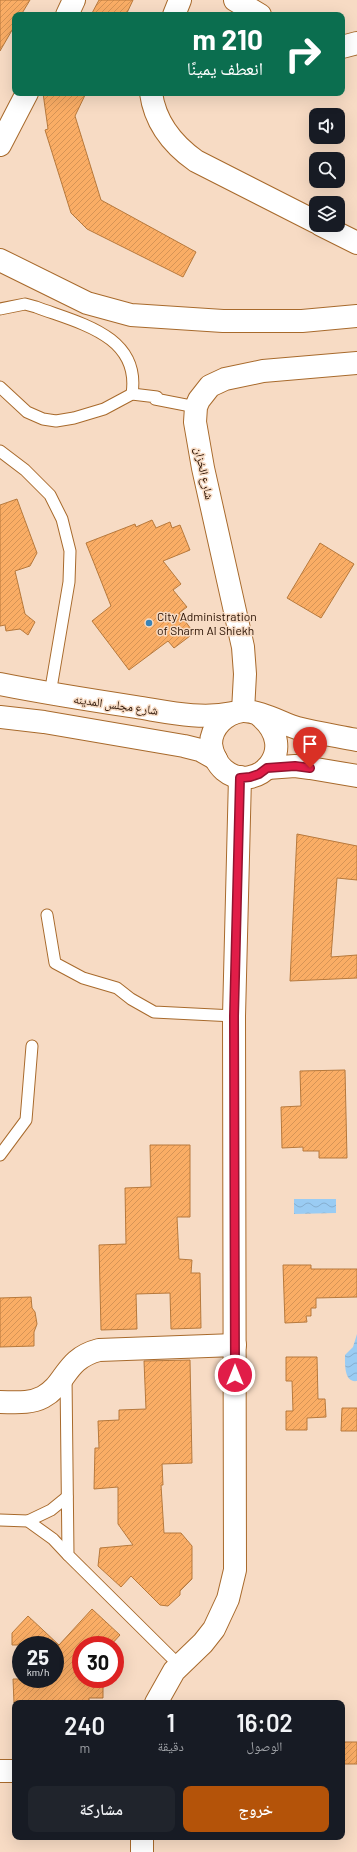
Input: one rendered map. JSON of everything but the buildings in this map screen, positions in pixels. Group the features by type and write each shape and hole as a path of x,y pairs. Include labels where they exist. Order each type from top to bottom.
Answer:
{"main road":[{"path":"68,12 74,0"},
{"path":"175,12 180,0"},
{"path":"235,0 255,12"},
{"path":"345,46 357,43"},
{"path":"0,145 25,96"},
{"path":"152,96 157,115 164,128 172,141 183,152 196,161 309,218"},
{"path":"335,232 357,243"},
{"path":"0,260 87,303 131,315 223,321 302,321 357,316"},
{"path":"196,407 204,392 217,382 225,379 263,371 357,363"},
{"name":"شارع الخزان","path":"196,407 195,422 203,468 243,647 245,713"},
{"name":"شارع مجلس المدينه","path":"0,684 50,694 181,714 209,716 245,713 297,728 357,740"},
{"path":"44,722 50,694"},
{"path":"245,713 269,723 275,734 277,746 274,758 267,768 259,774 240,778 225,772 219,766 212,751 211,742 213,732 225,718 245,713"},
{"path":"0,717 44,722 184,746 200,750 216,759"},
{"path":"267,768 295,766 357,776"},
{"path":"158,1700 171,1676 203,1643 214,1629 228,1599 235,1570 234,1016 240,778"},
{"path":"0,1402 26,1402 44,1397 51,1391 77,1359 90,1352 99,1350 235,1345"},
{"path":"0,1770 12,1771"},
{"path":"142,1840 142,1852"}],"lane":[{"path":"0,309 24,304 36,307 106,335 119,345 128,362 133,379 132,394"},
{"path":"0,387 27,412 56,421 74,418 104,408 132,394 157,397 155,399 196,407"},
{"path":"0,451 25,470 50,495 62,519 70,551 69,582 50,694"},
{"path":"47,915 55,964 83,978 117,988 131,999 154,1012 234,1016"},
{"path":"0,1155 26,1120 32,1046"},
{"path":"66,1372 68,1555"},
{"path":"28,1522 51,1510 67,1497"},
{"path":"0,1520 28,1522 52,1539 180,1666"}],"water":[{"path":"294,1199 336,1199 336,1213 294,1214"},
{"path":"357,1334 357,1381 353,1381 347,1376 345,1355 353,1347"}],"place":[{"name":"City Administration of Sharm Al Shiekh","path":"149,623"}],"route":[{"path":"235,1375 234,1016 240,778 259,774 267,768 295,766 310,768"}]}
